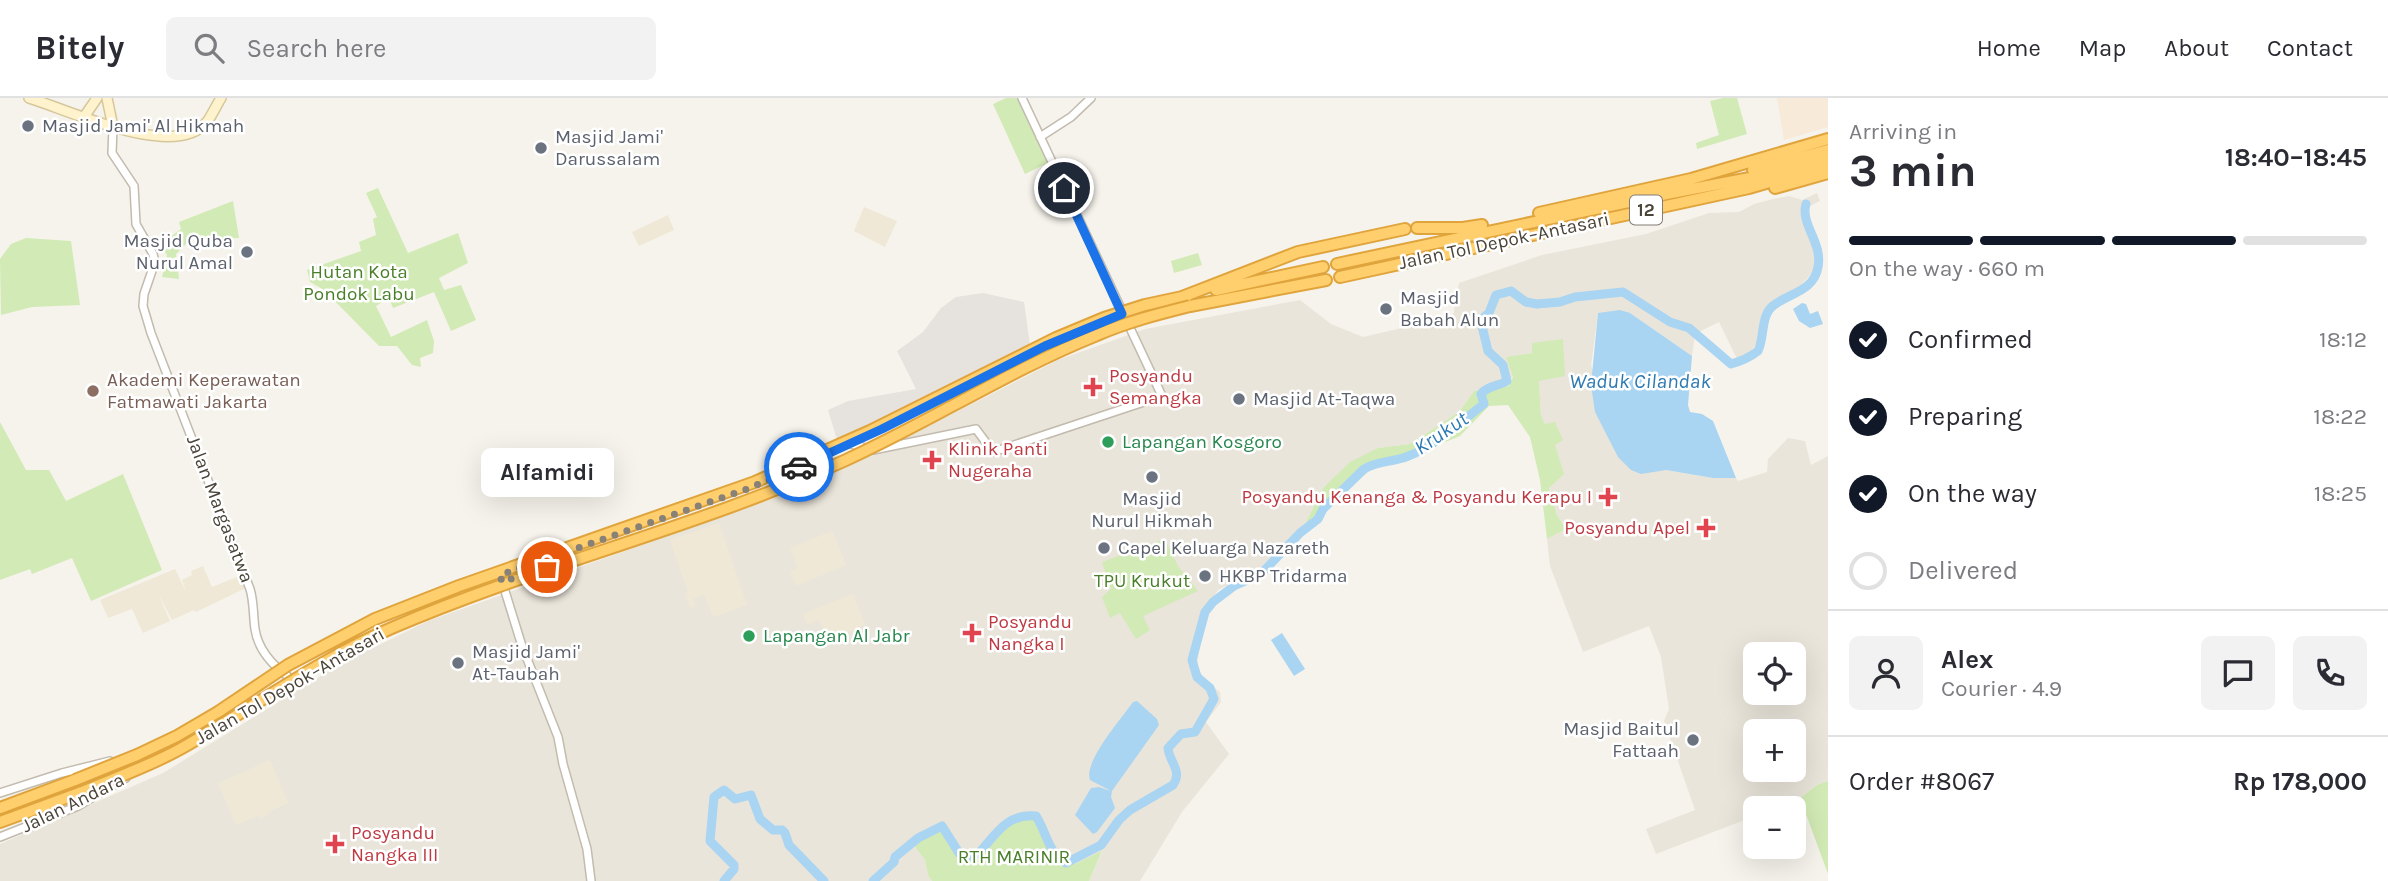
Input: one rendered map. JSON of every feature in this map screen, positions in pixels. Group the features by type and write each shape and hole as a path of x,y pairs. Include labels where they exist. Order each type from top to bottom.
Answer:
{"highway":[{"path":"1645,190 1828,133"},
{"path":"1186,302 1298,252 1411,228 1468,228 1691,179 1828,139"},
{"name":"Jalan Tol Depok–Antasari","path":"1338,264 1671,193 1826,153"},
{"path":"1749,188 1828,165"},
{"path":"1749,188 1760,192 1828,173"},
{"path":"1808,180 1818,183 1828,181"},
{"name":"Jalan Tol Depok–Antasari","path":"1340,277 1749,188"},
{"name":"Jalan Tol Depok–Antasari","path":"0,808 137,755 177,736 306,655 375,619 459,586 715,513 796,481 913,427 1036,362 1097,334 1186,302 1323,267"},
{"name":"Jalan Tol Depok–Antasari","path":"0,822 82,792 181,749 297,677 393,627 755,482 870,431 1056,338 1104,318 1145,305 1186,302 1326,281"}],"main road":[{"path":"29,98 126,132 164,136 181,135 206,122 221,98"},
{"path":"84,117 97,98"},
{"name":"Jalan Margasatwa","path":"107,98 113,127"}],"street":[{"path":"851,444 873,450 976,429 993,452 1162,396 1022,98"},
{"path":"1040,137 1071,117 1091,98"},
{"name":"Jalan Margasatwa","path":"113,127 112,153 134,186 136,224 155,262 144,294 143,306 250,589 255,632 270,663 287,676"},
{"path":"570,555 752,495 861,447 996,370 1069,335 1124,318"},
{"path":"882,433 883,444 888,447"},
{"path":"570,555 747,489 882,433"},
{"name":"Jalan Andara","path":"138,762 181,741 191,739 364,628 422,603 570,555"},
{"path":"501,578 523,646 558,737 587,849 591,881"},
{"name":"Jalan Andara","path":"0,793 94,765 131,757 138,762"},
{"name":"Jalan Andara","path":"0,837 78,806 136,772 138,762"},
{"path":"94,765 105,791"}],"shaded area":[{"path":"1777,98 1828,98 1828,127 1784,140"},
{"path":"1817,193 1820,201 1800,211 1813,244 1815,262 1812,273 1801,285 1772,302 1764,313 1758,341 1750,353 1737,359 1719,322 1695,334 1692,356 1630,313 1598,313 1591,366 1650,471 1666,470 1713,478 1736,478 1738,481 1767,472 1768,459 1788,438 1805,441 1811,465 1828,456 1828,781 1817,785 1803,796 1743,796 1743,821 1656,854 1646,829 1695,810 1664,721 1669,709 1661,657 1649,626 1583,652 1550,566 1547,539 1566,529 1557,515 1549,487 1545,425 1541,415 1539,381 1532,353 1507,358 1513,377 1494,389 1474,391 1459,412 1410,444 1378,448 1323,488 1305,524 1266,565 1218,590 1205,612 1197,665 1204,679 1220,692 1221,702 1206,722 1229,754 1182,812 1140,881 1089,881 1102,852 1075,864 1059,861 1001,830 973,861 914,843 925,860 932,881 0,881 0,844 163,773 342,663 428,621 786,494 899,441 1058,360 1145,329 1300,300 1331,324 1363,337 1453,316 1459,283 1542,255 1646,234 1709,213 1739,212 1754,204 1789,196 1802,200"},
{"path":"864,207 897,221 885,247 854,231"},
{"path":"668,215 674,230 639,246 632,232"},
{"path":"983,293 1024,302 1030,345 838,443 828,410 848,401 916,389 897,351 923,332 941,308 956,297"},
{"path":"719,523 747,605 713,617 705,595 693,599 695,606 690,608 685,594 688,592 670,540"},
{"path":"832,531 846,565 796,586 790,572 798,568 790,548"},
{"path":"203,566 212,587 242,575 248,587 196,612 194,610 172,620 158,594 170,621 143,633 132,609 108,618 100,600 175,569 186,592 182,580 192,575 191,571"},
{"path":"853,594 865,625 828,641 819,620 807,624 803,614"},
{"path":"270,760 288,803 268,812 269,815 260,819 258,816 236,825 218,783"}],"green space":[{"path":"1006,98 1018,98 1048,163 1025,174 993,104"},
{"path":"1737,98 1747,134 1697,149 1696,143 1719,135 1710,101"},
{"name":"Hutan Kota Pondok Labu","path":"378,188 408,253 458,233 468,263 439,278 444,290 461,285 476,320 451,331 434,292 393,308 389,298 376,306 391,337 427,320 434,341 433,353 420,358 421,367 412,365 397,346 379,346 324,290 310,282 307,270 361,251 359,242 376,235 373,219 377,217 366,193"},
{"path":"233,201 239,238 191,239 176,254 179,279 162,277 167,255 160,244 181,229 179,222"},
{"path":"26,238 71,241 80,305 32,307 1,315 0,259 11,244"},
{"path":"1198,253 1202,265 1174,273 1171,261"},
{"path":"1563,339 1565,376 1539,381 1541,415 1545,424 1555,422 1563,440 1555,445 1564,474 1549,488 1557,515 1566,529 1547,539 1540,480 1530,437 1508,405 1489,406 1460,436 1395,463 1373,468 1305,524 1323,488 1350,462 1378,448 1410,444 1459,412 1474,391 1509,386 1513,377 1506,357 1532,353 1532,343"},
{"path":"0,422 26,470 49,470 66,501 123,474 162,570 91,601 72,558 32,574 30,569 0,580"},
{"name":"TPU Krukut","path":"1165,539 1178,566 1198,591 1143,616 1150,630 1136,639 1120,613 1110,618 1102,597 1111,589 1102,562"},
{"path":"1828,781 1828,874 1806,814 1806,796 1803,796 1817,785"},
{"name":"RTH MARINIR","path":"1037,812 1059,861 1075,864 1102,851 1089,881 932,881 925,860 913,844 942,831 960,856 973,861 1001,830"}],"water":[{"path":"1802,303 1806,304 1810,314 1818,311 1823,324 1810,328 1799,321 1793,309"},
{"name":"Waduk Cilandak","path":"1620,310 1630,313 1692,356 1688,405 1690,412 1702,414 1713,421 1736,478 1713,478 1666,470 1641,474 1631,470 1618,457 1595,412 1591,385 1598,313"},
{"path":"1282,633 1305,669 1294,676 1271,640"},
{"path":"1137,701 1157,719 1159,725 1112,791 1115,808 1093,834 1075,815 1091,788 1099,787 1111,791 1090,780 1092,762 1113,729 1133,702"}],"waterway":[{"name":"Krukut","path":"873,881 894,862 895,857 918,838 942,826 959,853 971,856 979,853 1003,826 1026,816 1036,816 1051,848 1066,863 1101,845 1130,810 1173,785 1177,775 1168,748 1181,734 1195,732 1214,699 1210,688 1197,677 1192,660 1205,612 1213,602 1234,586 1261,574 1300,533 1318,519 1323,509 1364,469 1406,457 1427,447 1484,404 1481,394 1484,391 1507,381 1503,365 1488,351 1481,322 1489,313 1496,295 1511,291 1526,302 1537,304 1623,292 1670,322 1689,328 1731,364 1735,363 1758,351 1770,309 1807,286 1816,275 1819,258 1806,219 1806,204"},
{"name":"Krukut","path":"724,881 734,869 734,865 710,841 714,797 724,790 735,799 751,795 760,819 773,830 782,830 789,845 824,881"}],"way so far":[{"path":"547,567 502,582 500,575 747,489 799,467"}],"place":[{"name":"Masjid Jami' Al Hikmah","path":"28,126"},
{"name":"Masjid Jami' Darussalam","path":"541,148"},
{"name":"Masjid Quba Nurul Amal","path":"247,252"},
{"name":"Masjid Babah Alun","path":"1386,309"},
{"name":"Posyandu Semangka","path":"1093,387"},
{"name":"Akademi Keperawatan Fatmawati Jakarta","path":"93,391"},
{"name":"Masjid At-Taqwa","path":"1239,399"},
{"name":"Lapangan Kosgoro","path":"1108,442"},
{"name":"Klinik Panti Nugeraha","path":"932,460"},
{"name":"Masjid Nurul Hikmah","path":"1152,477"},
{"name":"Posyandu Kenanga & Posyandu Kerapu I","path":"1608,497"},
{"name":"Posyandu Apel","path":"1706,528"},
{"name":"Capel Keluarga Nazareth","path":"1104,548"},
{"name":"Alfamidi","path":"547,567"},
{"name":"HKBP Tridarma","path":"1205,576"},
{"name":"Posyandu Nangka I","path":"972,633"},
{"name":"Lapangan Al Jabr","path":"749,636"},
{"name":"Masjid Jami' At-Taubah","path":"458,663"},
{"name":"Masjid Baitul Fattaah","path":"1693,740"},
{"name":"Posyandu Nangka III","path":"335,844"}],"route":[{"path":"799,467 882,429 1045,346 1122,314 1064,188"}]}
